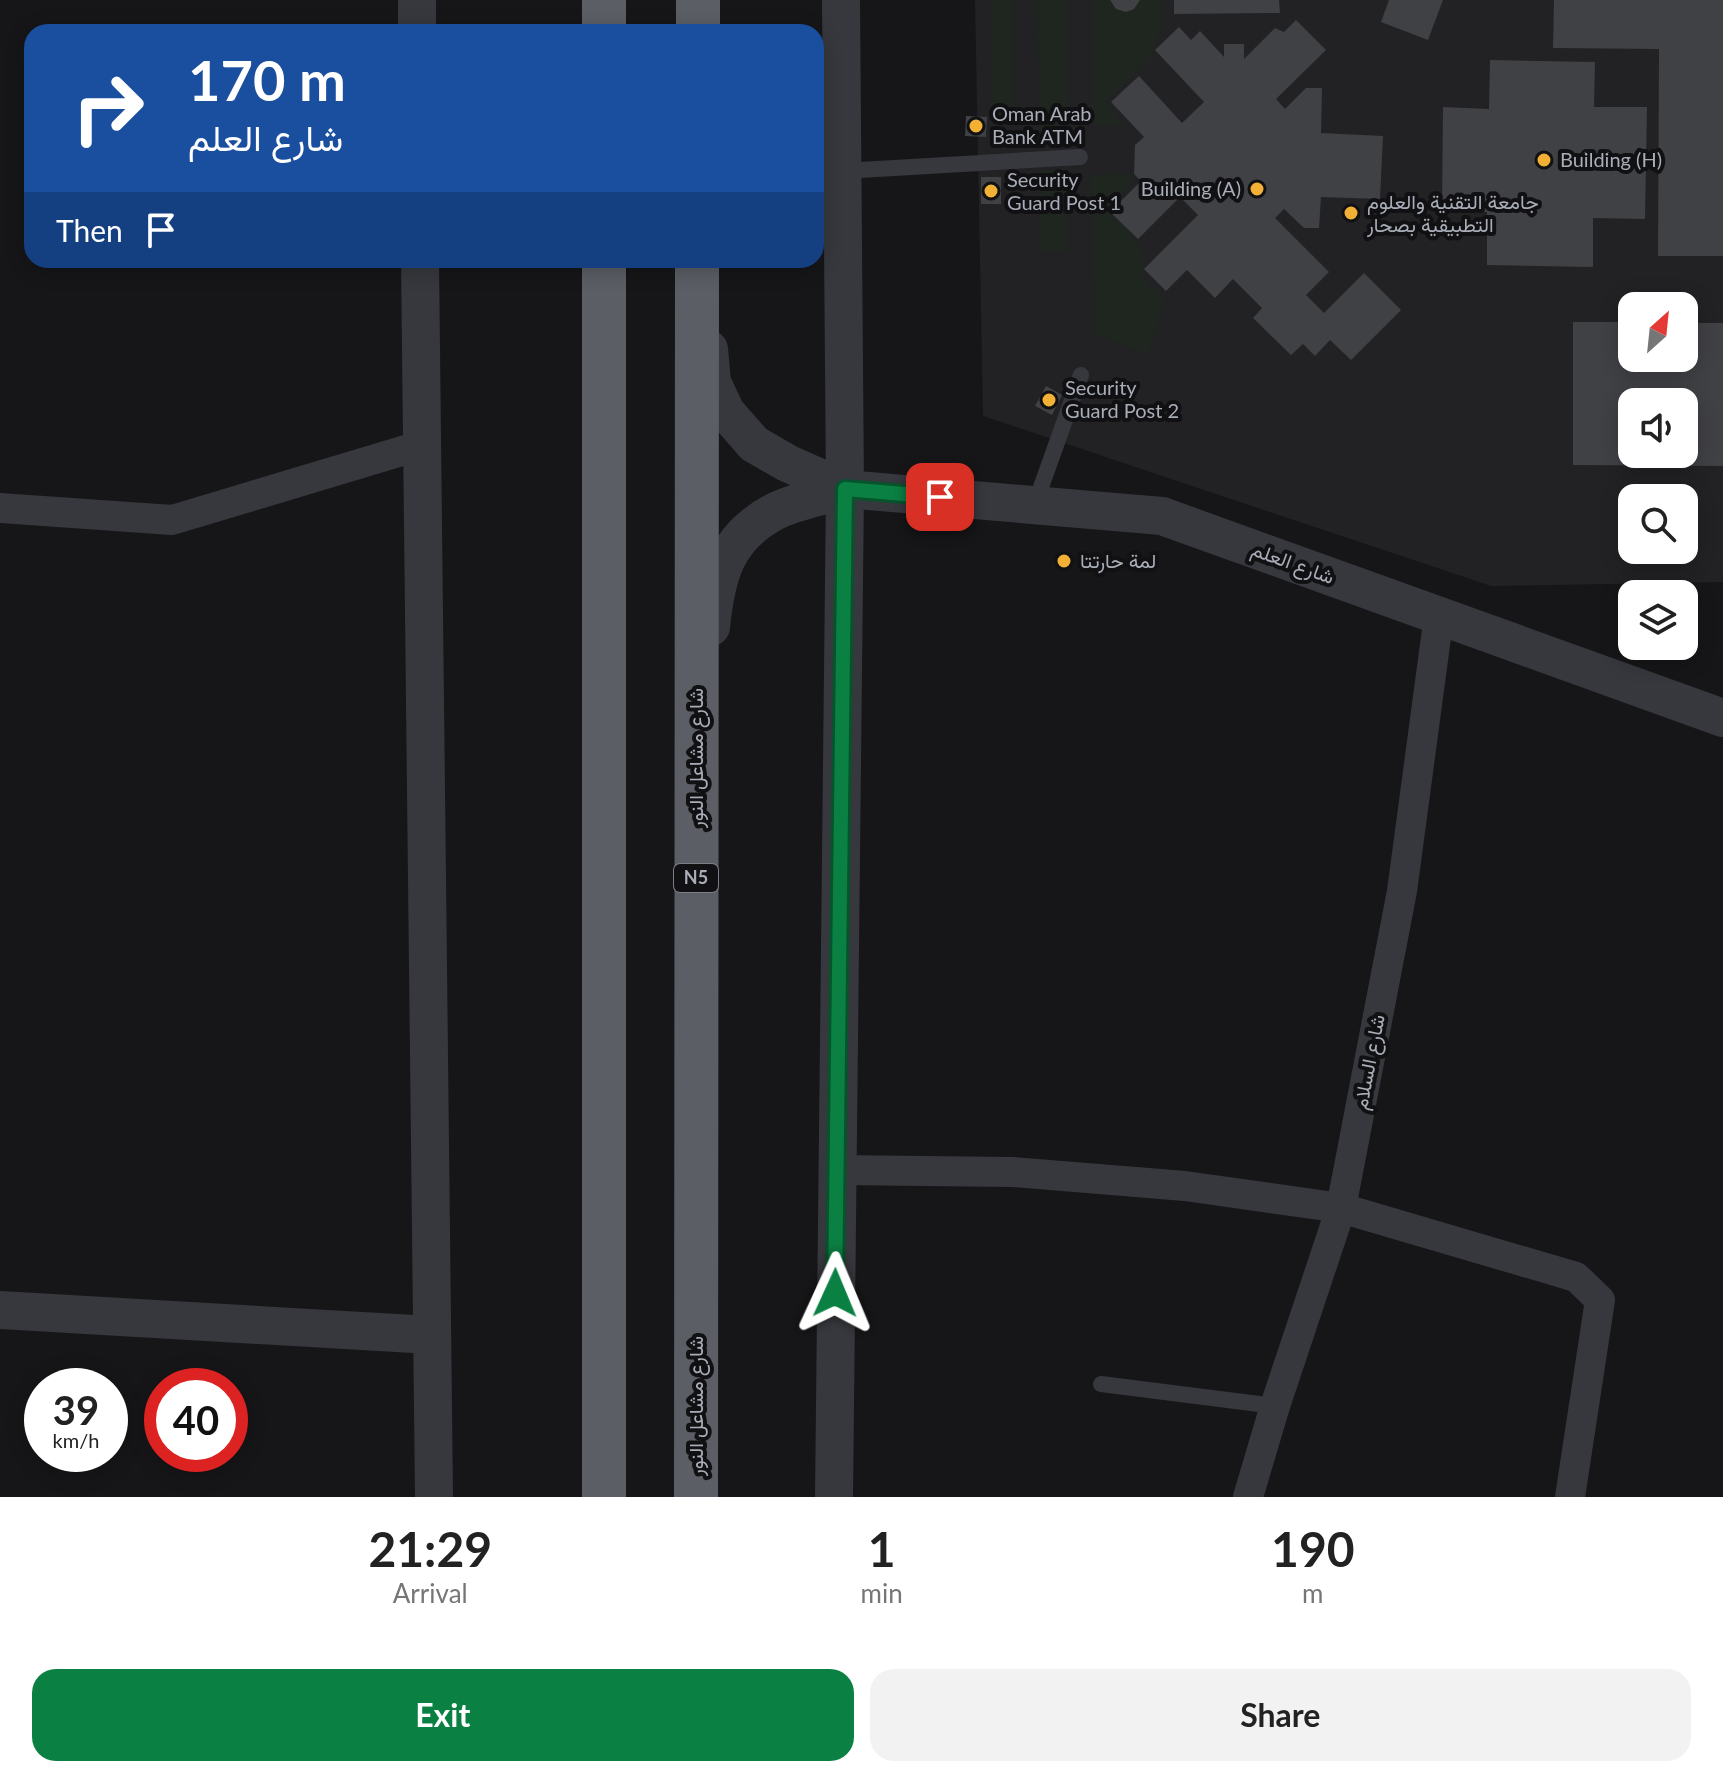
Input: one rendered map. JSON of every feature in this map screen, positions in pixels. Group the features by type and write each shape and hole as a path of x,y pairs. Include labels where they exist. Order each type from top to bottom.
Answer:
{"highway":[{"path":"604,0 604,24"},
{"path":"698,0 698,24"},
{"path":"604,268 604,1497"},
{"name":"شارع مشاعل النور","path":"696,1497 699,268"}],"street":[{"path":"417,0 417,24"},
{"path":"834,1497 845,489 841,0"},
{"path":"420,268 434,1497"},
{"path":"700,268 712,382 726,412 754,444 787,463 845,489"},
{"path":"0,508 172,520 422,445"},
{"path":"696,767 714,594 723,561 744,535 774,512 845,489"},
{"name":"شارع العلم","path":"845,489 1162,516 1723,718"},
{"name":"شارع السلام","path":"1248,1497 1341,1208 1402,891 1439,615"},
{"path":"837,1170 1043,1175 1185,1186 1341,1208 1576,1277 1600,1300 1570,1497"},
{"path":"0,1310 431,1335"}],"lane":[{"path":"843,171 1080,157"},
{"path":"1035,504 1081,375"},
{"path":"1101,1384 1275,1406"}],"shaded area":[{"name":"جامعة التقنية والعلوم التطبيقية بصحار","path":"975,0 1723,0 1723,582 1618,580 1618,584 1491,586 983,416"},
{"path":"993,0 1012,0 1012,117 993,117"},
{"path":"1037,0 1068,0 1069,132 1039,134"},
{"path":"1093,0 1161,0 1163,28 1156,39 1152,57 1106,102 1125,126 1091,125"},
{"path":"1069,170 1067,252 1040,251 1040,171"},
{"path":"1130,174 1132,183 1106,210 1135,239 1143,255 1142,276 1165,300 1148,354 1095,334 1090,175"}],"building":[{"path":"1110,0 1140,0 1134,9 1126,12 1116,9"},
{"path":"1174,0 1279,0 1280,13 1174,14"},
{"path":"1389,0 1443,0 1428,40 1381,22"},
{"path":"1554,0 1723,0 1723,256 1658,256 1659,49 1553,48"},
{"name":"Building (A)","path":"1296,20 1326,50 1276,99 1285,109 1306,88 1322,88 1321,133 1383,136 1380,199 1321,197 1319,228 1304,228 1284,209 1275,218 1329,272 1306,295 1324,313 1364,273 1401,310 1351,360 1330,340 1315,356 1303,344 1291,355 1253,318 1262,308 1233,279 1215,298 1187,270 1166,291 1144,269 1198,215 1180,197 1138,239 1110,212 1141,181 1134,174 1135,145 1144,137 1111,102 1139,76 1182,123 1204,102 1155,50 1179,27 1191,40 1200,31 1224,57 1224,44 1244,44 1244,59 1275,28 1284,32"},
{"name":"Building (H)","path":"1490,60 1595,62 1594,107 1647,107 1645,219 1593,218 1593,267 1487,265 1487,212 1442,211 1443,107 1489,109"},
{"name":"Oman Arab Bank ATM","path":"966,116 987,117 986,137 965,136"},
{"name":"Security Guard Post 1","path":"981,177 1001,177 1001,204 981,204"},
{"path":"1573,322 1618,322 1618,372 1698,372 1698,323 1723,323 1723,466 1698,466 1698,388 1618,388 1618,465 1573,465"},
{"name":"Security Guard Post 2","path":"1046,386 1062,395 1052,415 1035,406"}],"place":[{"name":"Oman Arab Bank ATM","path":"976,126"},
{"name":"Building (H)","path":"1544,160"},
{"name":"Building (A)","path":"1257,189"},
{"name":"Security Guard Post 1","path":"991,191"},
{"name":"جامعة التقنية والعلوم التطبيقية بصحار","path":"1351,213"},
{"name":"Security Guard Post 2","path":"1049,400"},
{"name":"لمة حارتتا","path":"1064,561"}],"route":[{"path":"835,1293 845,489 940,497"}]}
